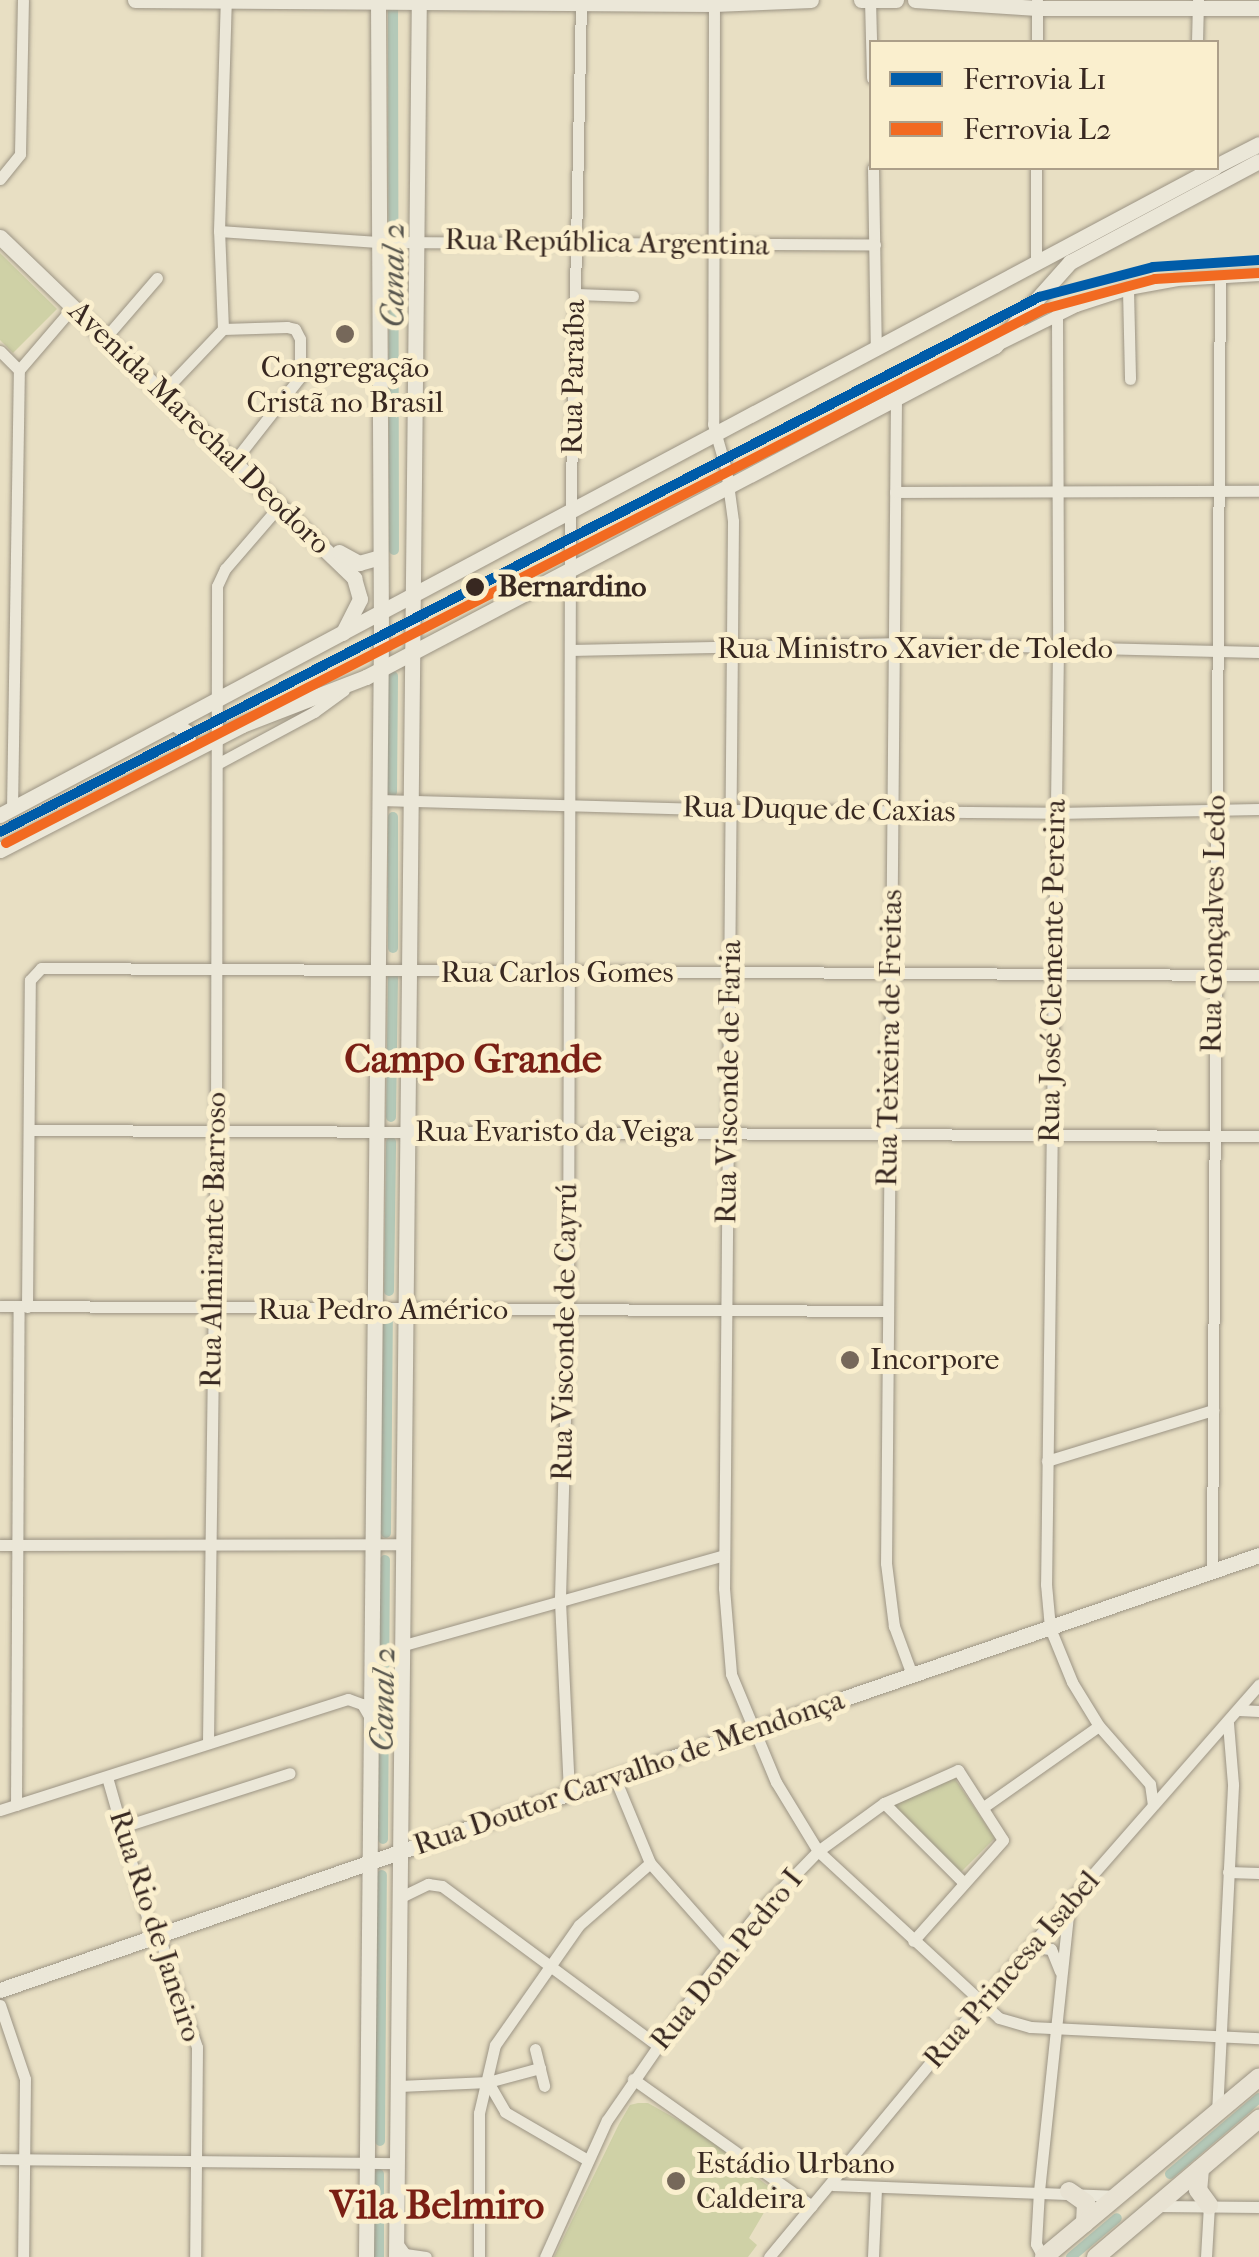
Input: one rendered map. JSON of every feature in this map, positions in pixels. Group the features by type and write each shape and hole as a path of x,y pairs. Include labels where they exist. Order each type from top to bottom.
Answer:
{"main road":[{"path":"135,0 811,0"},
{"path":"366,2257 383,242 378,0"},
{"path":"396,2249 403,1896 414,596 411,241 419,0"},
{"path":"861,0 896,0"},
{"path":"915,0 1259,8"},
{"path":"1219,165 1259,144"},
{"path":"0,850 218,738 350,685 995,346 1070,262 1259,161"},
{"path":"1150,222 1193,192 1198,172"},
{"path":"6,812 876,350 1198,172"},
{"name":"Avenida Marechal Deodoro","path":"0,237 236,459 359,584 360,599 343,632"},
{"path":"304,526 355,562 380,554 401,562 414,550"},
{"path":"174,722 188,733 187,753"},
{"name":"Rua Doutor Carvalho de Mendonça","path":"0,1990 1259,1556"},
{"path":"1043,2257 1259,2078"},
{"path":"1096,2257 1259,2119"},
{"path":"1200,2170 1198,2190 1203,2204"},
{"path":"1134,2183 1147,2179 1158,2206"},
{"path":"1069,2191 1088,2206 1086,2223"},
{"path":"1119,2196 1134,2212 1158,2206"}],"street":[{"path":"0,179 20,154 24,0"},
{"path":"223,329 219,231 226,0"},
{"path":"870,0 871,40"},
{"name":"Rua Paraíba","path":"570,571 581,1"},
{"name":"Rua Visconde de Faria","path":"714,2 714,433 733,521 734,648 726,1657 751,1730 786,1802 818,1851 913,1941 1007,2022 1255,2039"},
{"path":"1036,4 1036,40"},
{"path":"1198,4 1198,40"},
{"path":"873,170 876,350"},
{"path":"1036,170 1036,264"},
{"name":"Rua República Argentina","path":"219,231 383,242 875,245"},
{"path":"995,346 1056,314 1128,289 1259,275"},
{"name":"Rua Gonçalves Ledo","path":"1212,1572 1220,277"},
{"path":"106,338 157,278"},
{"path":"1128,289 1130,379"},
{"path":"576,294 632,296"},
{"path":"6,812 6,654 18,370 74,307"},
{"name":"Rua José Clemente Pereira","path":"1050,1628 1046,1461 1058,648 1056,314"},
{"path":"162,392 223,329 295,328 300,339 300,377 236,459"},
{"path":"0,350 18,370"},
{"name":"Rua Teixeira de Freitas","path":"896,398 888,1134 888,1596 912,1675"},
{"path":"0,465 14,464"},
{"path":"895,492 1259,492"},
{"name":"Rua Almirante Barroso","path":"208,1742 219,577 280,505"},
{"name":"Rua Visconde de Cayrú","path":"569,1792 560,1598 568,1310 570,571"},
{"name":"Rua Ministro Xavier de Toledo","path":"570,650 892,643 1259,652"},
{"path":"218,763 314,712 350,685"},
{"name":"Rua Duque de Caxias","path":"379,800 1056,814 1259,810"},
{"name":"Rua Carlos Gomes","path":"29,1130 30,980 35,970 1259,976"},
{"path":"16,1806 18,1545 29,1130"},
{"name":"Rua Evaristo da Veiga","path":"29,1130 1259,1136"},
{"name":"Rua Pedro Américo","path":"0,1306 887,1311"},
{"path":"1046,1461 1213,1410"},
{"path":"0,1544 405,1544"},
{"path":"404,1645 560,1598 724,1555"},
{"path":"1050,1628 1072,1682 1099,1726 1150,1784 1153,1805"},
{"name":"Rua Princesa Isabel","path":"769,2257 981,2002 1259,1685"},
{"path":"0,1810 348,1699 359,1701 370,1717"},
{"path":"1238,1710 1259,1711"},
{"path":"1217,2113 1233,1768 1228,1723"},
{"path":"913,1941 1003,1840 984,1806 1099,1726"},
{"name":"Rua Dom Pedro I","path":"545,2257 586,2159 633,2079 728,1950 818,1851 884,1804 952,1770 962,1773 984,1806"},
{"path":"122,1827 290,1774"},
{"path":"614,1776 650,1863 728,1950"},
{"name":"Rua Rio de Janeiro","path":"107,1777 153,1938 161,1942 197,2047 196,2257"},
{"path":"1150,1784 1172,1783"},
{"path":"884,1804 964,1883"},
{"path":"479,2257 479,2113 501,2032 578,1926 650,1863"},
{"path":"1228,1872 1259,1873"},
{"path":"403,1896 419,1886 442,1886 657,2045"},
{"path":"1043,2257 1036,2244 1069,1904"},
{"path":"1031,1946 1051,1949 1061,1975"},
{"path":"0,2005 25,2079 23,2257"},
{"path":"535,2049 544,2086"},
{"path":"399,2086 488,2082 540,2068"},
{"path":"633,2079 812,2206"},
{"path":"488,2082 505,2112 586,2159"},
{"path":"0,2158 398,2163"},
{"path":"850,2164 874,2188 873,2257"},
{"path":"832,2184 1119,2196"},
{"path":"1203,2204 1206,2257"},
{"path":"1158,2206 1259,2207"},
{"path":"396,2249 426,2257"}],"green space":[{"path":"0,253 57,309 13,353 0,340"},
{"path":"953,1776 995,1838 961,1872 890,1804"},
{"name":"Estádio Urbano Caldeira","path":"648,2103 744,2159 741,2165 776,2192 749,2238 757,2245 748,2257 554,2257 619,2124 630,2105"}],"waterway":[{"name":"Canal 2","path":"393,0 394,550"},
{"name":"Canal 2","path":"392,792 393,676"},
{"name":"Canal 2","path":"393,817 393,948"},
{"name":"Canal 2","path":"391,1117 393,974"},
{"name":"Canal 2","path":"389,1291 391,1142"},
{"name":"Canal 2","path":"386,1533 388,1318"},
{"name":"Canal 2","path":"383,1839 385,1560"},
{"name":"Canal 2","path":"380,2141 382,1875"},
{"path":"1170,2174 1259,2098"},
{"name":"Canal 2","path":"379,2174 379,2257"},
{"path":"1071,2257 1117,2218"}],"rail line":[{"name":"L1","path":"0,832 1039,297 1153,267 1259,260"},
{"name":"L2","path":"6,843 1044,309 1155,279 1259,273"}],"place":[{"name":"Congregação Cristã no Brasil","path":"345,334"},
{"name":"Bernardino","path":"475,587"},
{"name":"Incorpore","path":"850,1360"},
{"name":"Estádio Urbano Caldeira","path":"676,2181"}],"district":[{"name":"Campo Grande","path":"473,1059"},
{"name":"Vila Belmiro","path":"437,2205"}]}
